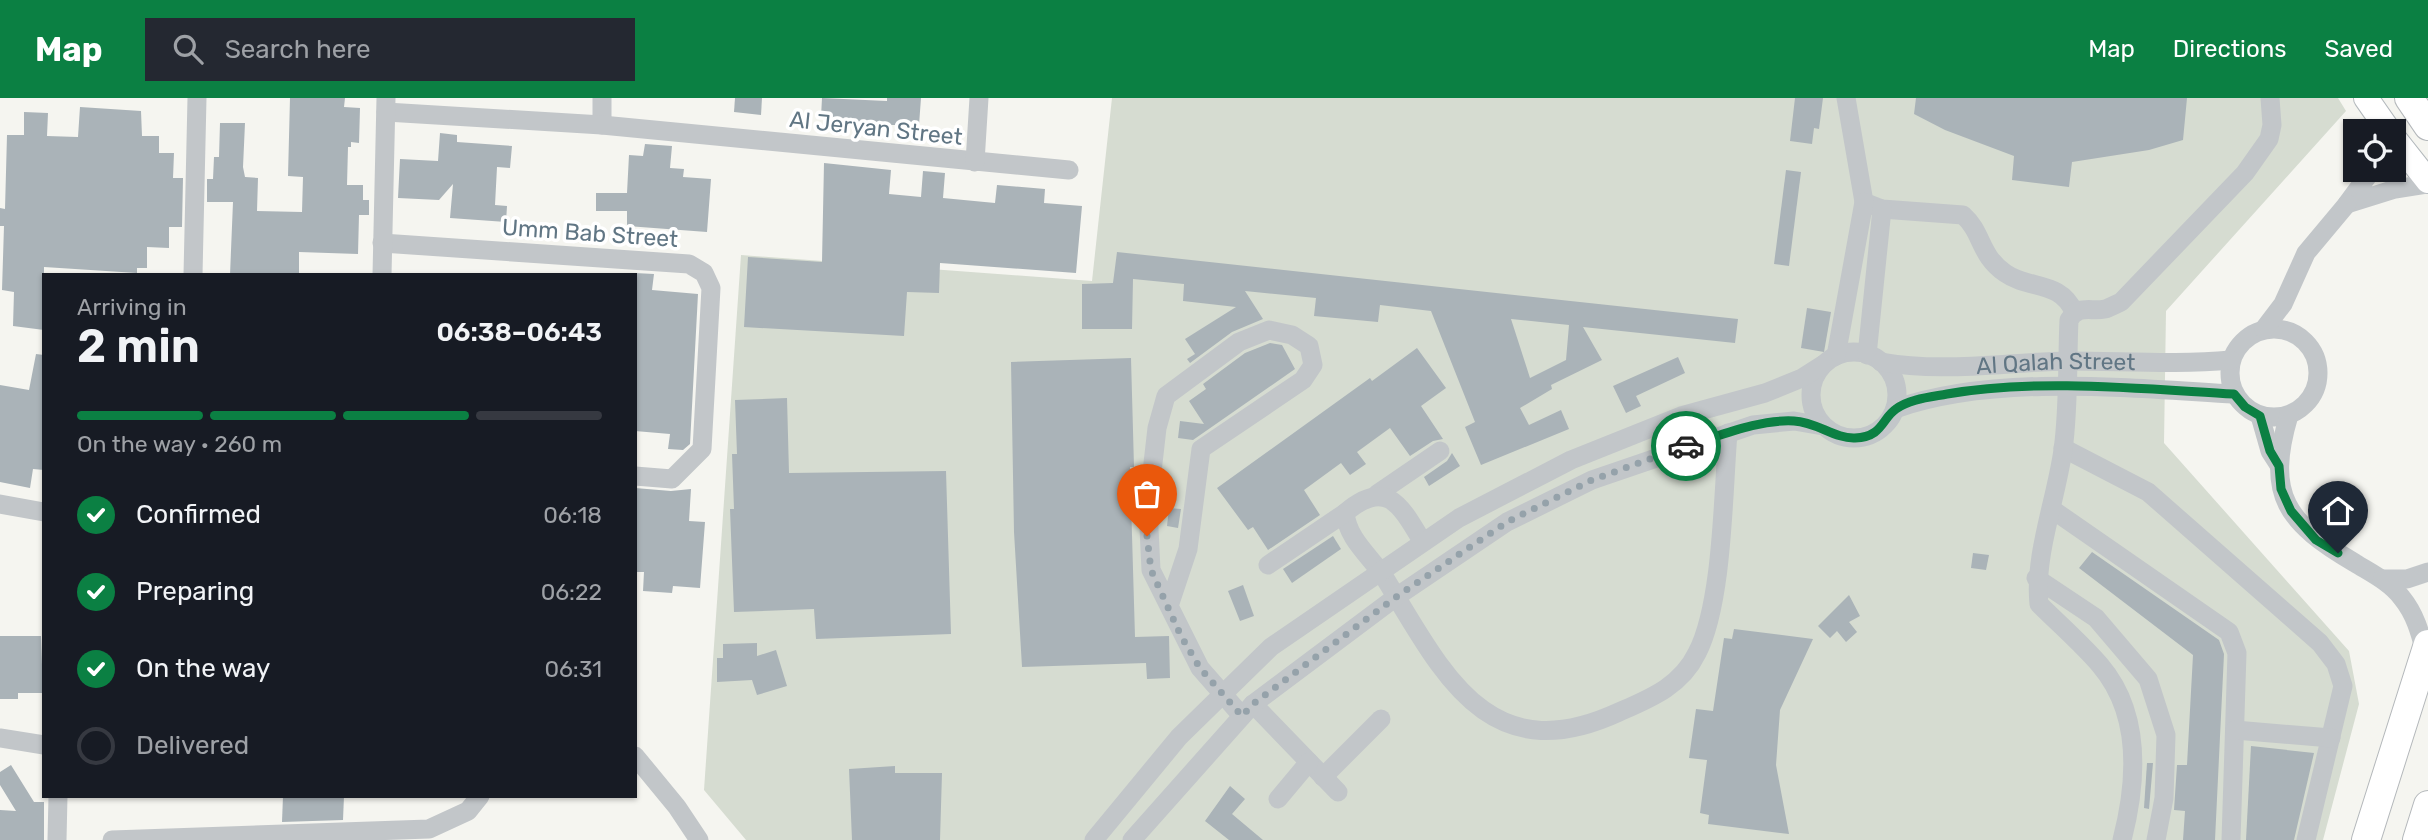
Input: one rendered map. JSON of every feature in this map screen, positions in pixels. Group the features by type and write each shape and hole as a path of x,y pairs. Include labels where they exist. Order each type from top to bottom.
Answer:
{"highway":[{"path":"2409,98 2428,126"},
{"path":"2366,840 2427,648"},
{"path":"2417,840 2428,805"}],"main road":[{"path":"2366,98 2378,119"},
{"path":"2406,156 2428,183"}],"street":[{"path":"193,273 197,98"},
{"path":"602,98 602,125"},
{"path":"975,162 979,98"},
{"path":"1846,98 1873,205 1874,358 1894,384 1895,409 1886,424 1872,434 1855,438 1838,435 1824,426 1814,412 1810,395 1814,378 1830,360 1873,205"},
{"path":"2122,840 2131,807 2132,726 2101,666 2039,604 2036,578 2053,510 2063,449 2068,387 2069,320 2074,312 2082,309 2105,309 2121,302 2245,173 2269,139 2272,125 2270,98"},
{"path":"382,273 386,105"},
{"name":"Al Jeryan Street","path":"386,105 1069,170"},
{"path":"2264,329 2292,286 2306,253 2363,182"},
{"path":"2347,204 2385,191 2428,183"},
{"path":"1873,205 1958,212 1964,215 1975,229 1982,249 1997,267 2009,275 2044,284 2061,293 2074,312"},
{"name":"Umm Bab Street","path":"382,243 688,264 704,273 711,288 702,449 672,479 637,476"},
{"path":"2292,286 2291,304 2303,338 2313,350 2318,365 2318,381 2313,396 2303,408 2275,418 2260,416 2245,407 2234,394 2229,377 2231,360 2238,346 2250,335 2264,329 2278,328 2303,338"},
{"path":"1169,606 1188,548 1201,449 1303,380 1313,365 1309,346 1292,335 1269,330 1239,342 1166,396 1157,428 1151,467 1147,536 1151,570 1181,636 1200,668 1222,694 1248,710 1309,762 1338,792"},
{"path":"1094,840 1179,737 1271,647 1380,569 1459,518 1571,460 1681,416 1765,393 1802,378 1830,360 1874,358"},
{"name":"Al Qalah Street","path":"1874,358 1906,367 2067,361 2201,363 2231,360"},
{"name":"Al Qalah Street","path":"1895,409 1924,399 1970,390 2068,387 2234,394"},
{"path":"2289,415 2279,466 2281,489 2301,526 2316,540 2382,579 2401,596 2416,619 2427,648"},
{"path":"2260,416 2270,451 2279,466"},
{"path":"1132,840 1248,710 1396,597 1507,522 1617,471 1753,425 1794,421 1824,426"},
{"path":"1345,513 1352,534 1380,569 1450,680 1483,713 1522,730 1598,722 1670,688 1697,654 1712,607 1728,433"},
{"path":"2063,449 2148,492 2320,643 2336,664 2343,686 2306,840"},
{"path":"1268,565 1345,513 1361,499 1377,494 1440,451"},
{"path":"1377,494 1392,499 1422,541"},
{"path":"0,505 42,512"},
{"path":"2053,510 2229,632 2238,653 2231,840"},
{"path":"2382,579 2407,579 2428,572"},
{"path":"2036,578 2096,618 2148,679 2166,735 2164,798 2156,840"},
{"path":"1323,777 1381,719"},
{"path":"2235,730 2330,738"},
{"path":"0,738 42,745"},
{"path":"637,758 677,807 699,840"},
{"path":"1278,799 1309,762"},
{"path":"57,840 58,798"},
{"path":"112,840 429,830 468,811 478,798"}],"shaded area":[{"path":"1112,98 2338,98 2346,111 2166,311 2164,443 2349,651 2359,704 2323,840 746,840 704,790 741,255 1092,281"}],"building":[{"path":"290,98 345,98 344,107 360,108 359,143 351,142 351,147 348,147 347,185 363,185 363,200 369,200 369,215 359,215 358,254 299,252 299,273 230,273 233,202 207,202 207,179 213,179 214,157 219,157 220,123 245,123 243,167 245,177 258,178 257,211 302,212 303,177 288,176"},
{"path":"735,98 762,98 761,115 734,112"},
{"path":"822,98 887,101 887,98 921,98 919,125 880,125 821,117"},
{"path":"1795,98 1823,98 1819,129 1814,128 1812,144 1790,141"},
{"path":"1916,98 2187,98 2183,140 2149,150 2072,162 2069,187 2012,180 2014,156 1945,130 1914,114"},
{"path":"80,107 141,111 142,136 159,136 159,153 174,153 173,178 183,178 182,227 169,227 169,248 147,247 147,268 137,268 137,273 44,267 42,330 13,326 14,292 2,290 4,226 0,226 0,208 5,209 7,135 24,135 24,112 48,113 47,136 78,137"},
{"path":"440,133 457,135 457,142 512,146 510,168 497,167 495,205 507,206 506,222 450,218 453,184 439,200 398,198 400,159 438,161"},
{"path":"645,144 672,146 670,168 684,169 683,177 711,179 707,232 627,226 627,211 596,211 596,193 627,193 629,155 643,156"},
{"path":"824,163 891,170 889,194 921,197 923,171 945,173 943,198 995,203 997,185 1045,189 1044,203 1082,206 1076,273 940,263 939,293 907,292 904,336 744,327 748,257 822,262"},
{"path":"1786,170 1801,172 1789,266 1774,264"},
{"path":"1117,252 1738,319 1735,343 1583,327 1602,360 1551,385 1552,389 1520,408 1529,425 1561,410 1569,429 1481,465 1465,427 1475,422 1431,311 1380,305 1378,322 1314,316 1316,298 1245,291 1263,319 1232,332 1190,363 1187,359 1195,354 1185,339 1236,307 1183,301 1184,284 1133,279 1132,329 1082,329 1082,284 1113,283","holes":["1511,319 1569,325 1566,360 1530,378"]},
{"path":"637,273 654,274 652,290 698,294 690,444 683,450 668,449 670,434 637,431"},
{"path":"1807,308 1831,312 1824,352 1801,348"},
{"path":"1270,343 1282,345 1295,369 1193,440 1178,438 1180,421 1204,424 1189,401 1206,389 1203,384 1245,353"},
{"path":"1417,348 1446,388 1421,406 1443,439 1433,441 1410,456 1390,428 1357,452 1366,464 1350,475 1341,463 1304,490 1320,515 1268,550 1253,527 1248,530 1217,488 1370,378 1372,381"},
{"path":"36,354 42,355 42,470 33,469 30,488 0,482 0,385 29,390"},
{"path":"1678,357 1685,373 1636,396 1641,406 1626,413 1613,386"},
{"path":"1131,358 1134,467 1130,467 1135,637 1169,636 1170,678 1147,679 1146,663 1022,667 1014,532 1011,362"},
{"path":"787,398 789,473 946,471 951,634 816,639 814,609 734,612 730,509 734,509 732,454 737,454 735,400"},
{"path":"1452,453 1460,466 1429,486 1424,477 1447,461"},
{"path":"637,488 671,491 691,489 689,521 705,522 700,588 673,586 672,593 643,591 644,572 637,572"},
{"path":"1169,508 1181,509 1178,528 1167,526"},
{"path":"1333,536 1341,549 1292,583 1283,569"},
{"path":"2092,552 2219,640 2224,654 2215,840 2183,840 2185,811 2174,810 2177,765 2187,765 2193,655 2079,568"},
{"path":"1973,553 1989,555 1986,570 1971,568"},
{"path":"1243,585 1254,616 1240,621 1228,591"},
{"path":"1849,595 1860,616 1849,622 1857,632 1846,642 1837,631 1830,638 1818,626"},
{"path":"1734,629 1813,639 1780,710 1776,765 1789,834 1708,824 1709,815 1700,813 1707,760 1689,758 1696,709 1713,711 1724,638 1732,639"},
{"path":"0,636 41,636 42,693 18,693 18,699 0,699"},
{"path":"757,643 757,656 776,650 787,686 757,695 752,680 717,682 717,658 723,658 723,644"},
{"path":"2251,746 2314,753 2294,840 2246,840"},
{"path":"2147,763 2153,763 2149,809 2144,808"},
{"path":"11,765 34,802 44,802 44,840 0,840 0,810 16,811 0,785 0,772"},
{"path":"895,766 895,773 942,773 940,840 852,840 849,769"},
{"path":"1230,786 1245,799 1232,814 1263,840 1229,840 1205,821"},
{"path":"283,798 344,798 343,820 282,822"}],"way so far":[{"path":"1147,536 1151,570 1181,636 1200,668 1242,716 1253,704 1396,597 1507,522 1592,480 1686,446"}],"route":[{"path":"1686,446 1753,425 1794,421 1824,426 1838,435 1855,438 1872,434 1886,424 1895,409 1924,399 1970,390 2068,387 2234,394 2245,407 2260,416 2266,429 2270,451 2279,466 2281,489 2291,511 2301,526 2316,540 2338,553"}]}
